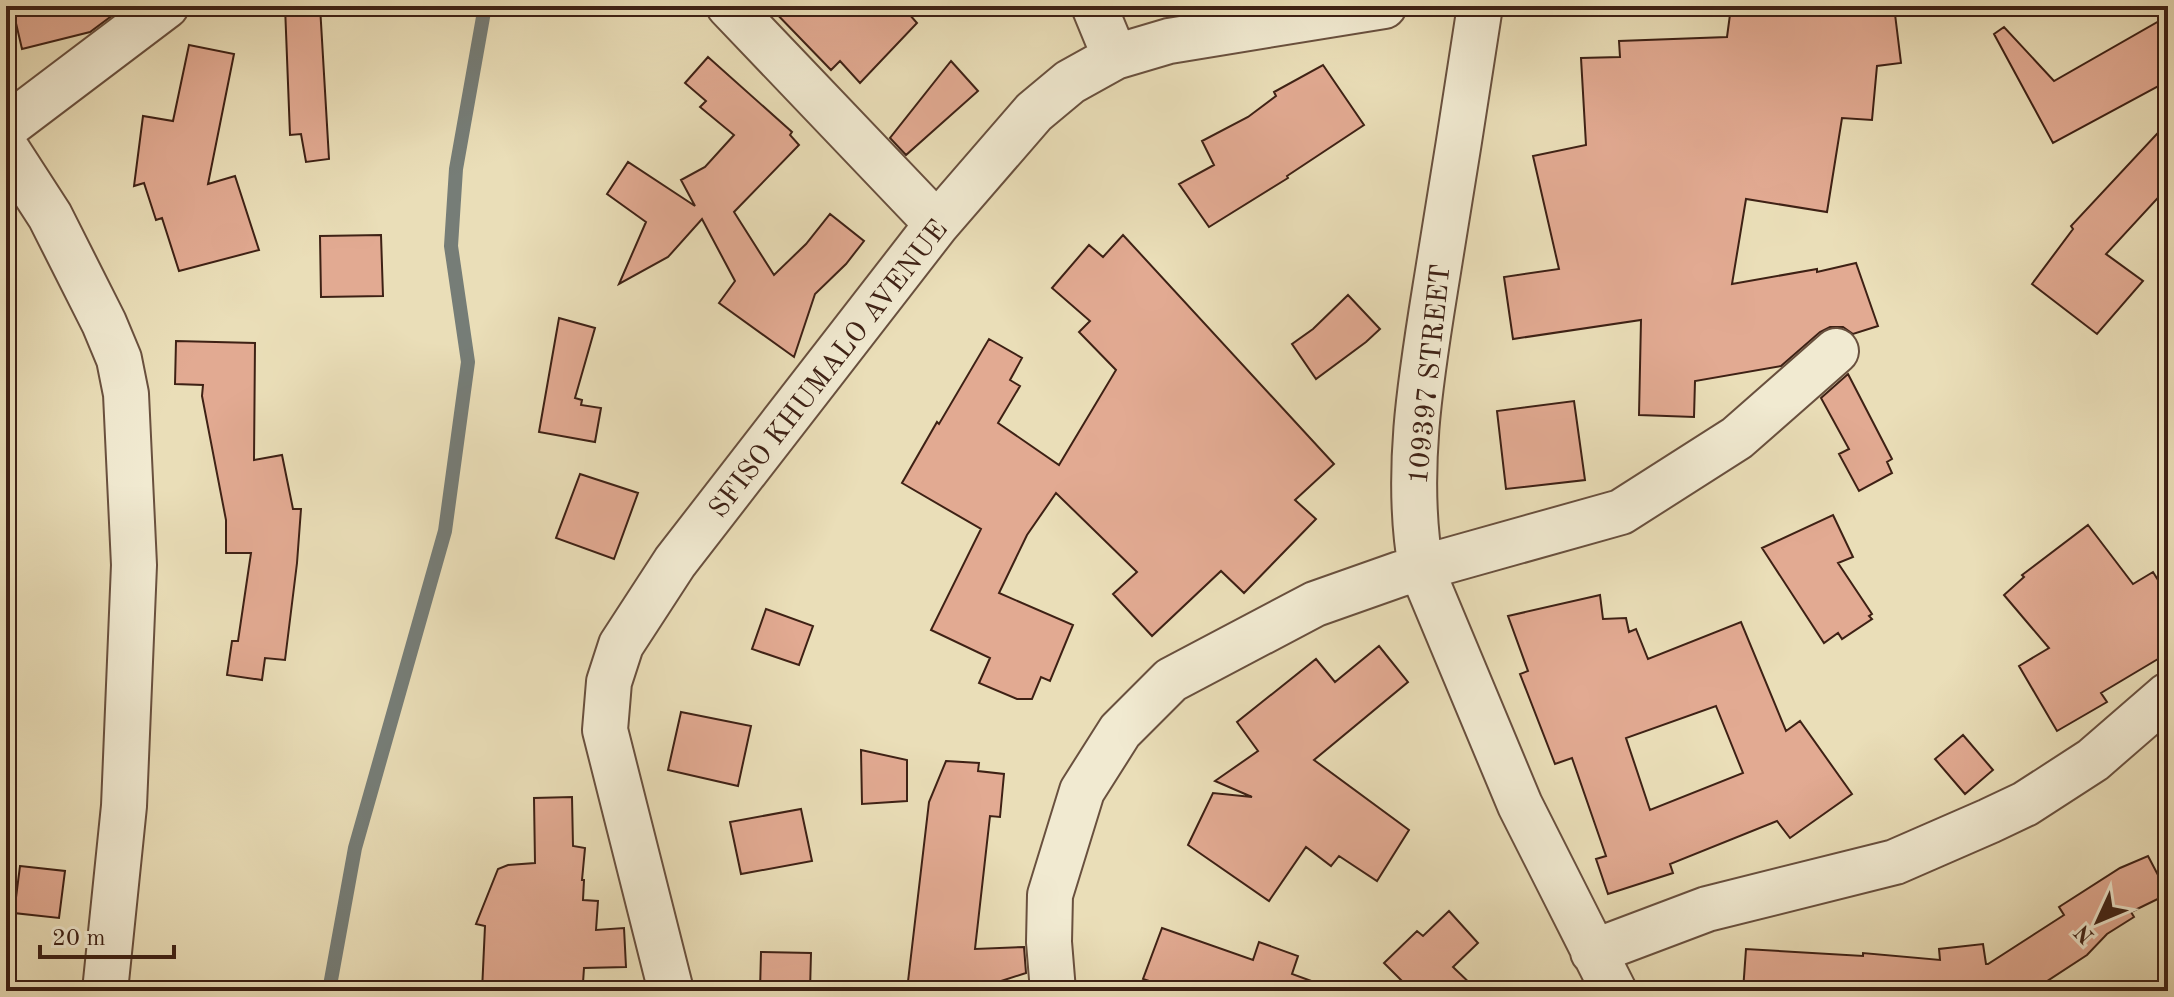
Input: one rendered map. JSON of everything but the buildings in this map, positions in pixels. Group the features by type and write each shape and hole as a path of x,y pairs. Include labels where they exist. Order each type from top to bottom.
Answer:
{"street":[{"path":"6,127 166,6"},
{"path":"729,6 937,224"},
{"path":"1094,6 1115,57"},
{"name":"SFISO KHUMALO AVENUE","path":"671,991 605,730 609,682 621,645 675,562 937,224 1034,112 1070,82 1115,57 1169,41 1384,6"},
{"name":"109397 STREET","path":"1480,6 1423,362 1416,439 1416,540 1421,568 1520,805 1614,991"},
{"path":"6,148 50,216 104,323 119,359 126,394 134,565 124,806 105,991"},
{"path":"1053,991 1049,942 1050,895 1082,791 1120,731 1171,680 1315,604 1421,568 1621,512 1737,438 1836,351"},
{"path":"1593,952 1707,909 1895,862 1989,821 2025,804 2093,760 2168,695"}],"waterway":[{"path":"329,991 355,848 445,531 468,362 451,246 456,169 485,6"}]}
